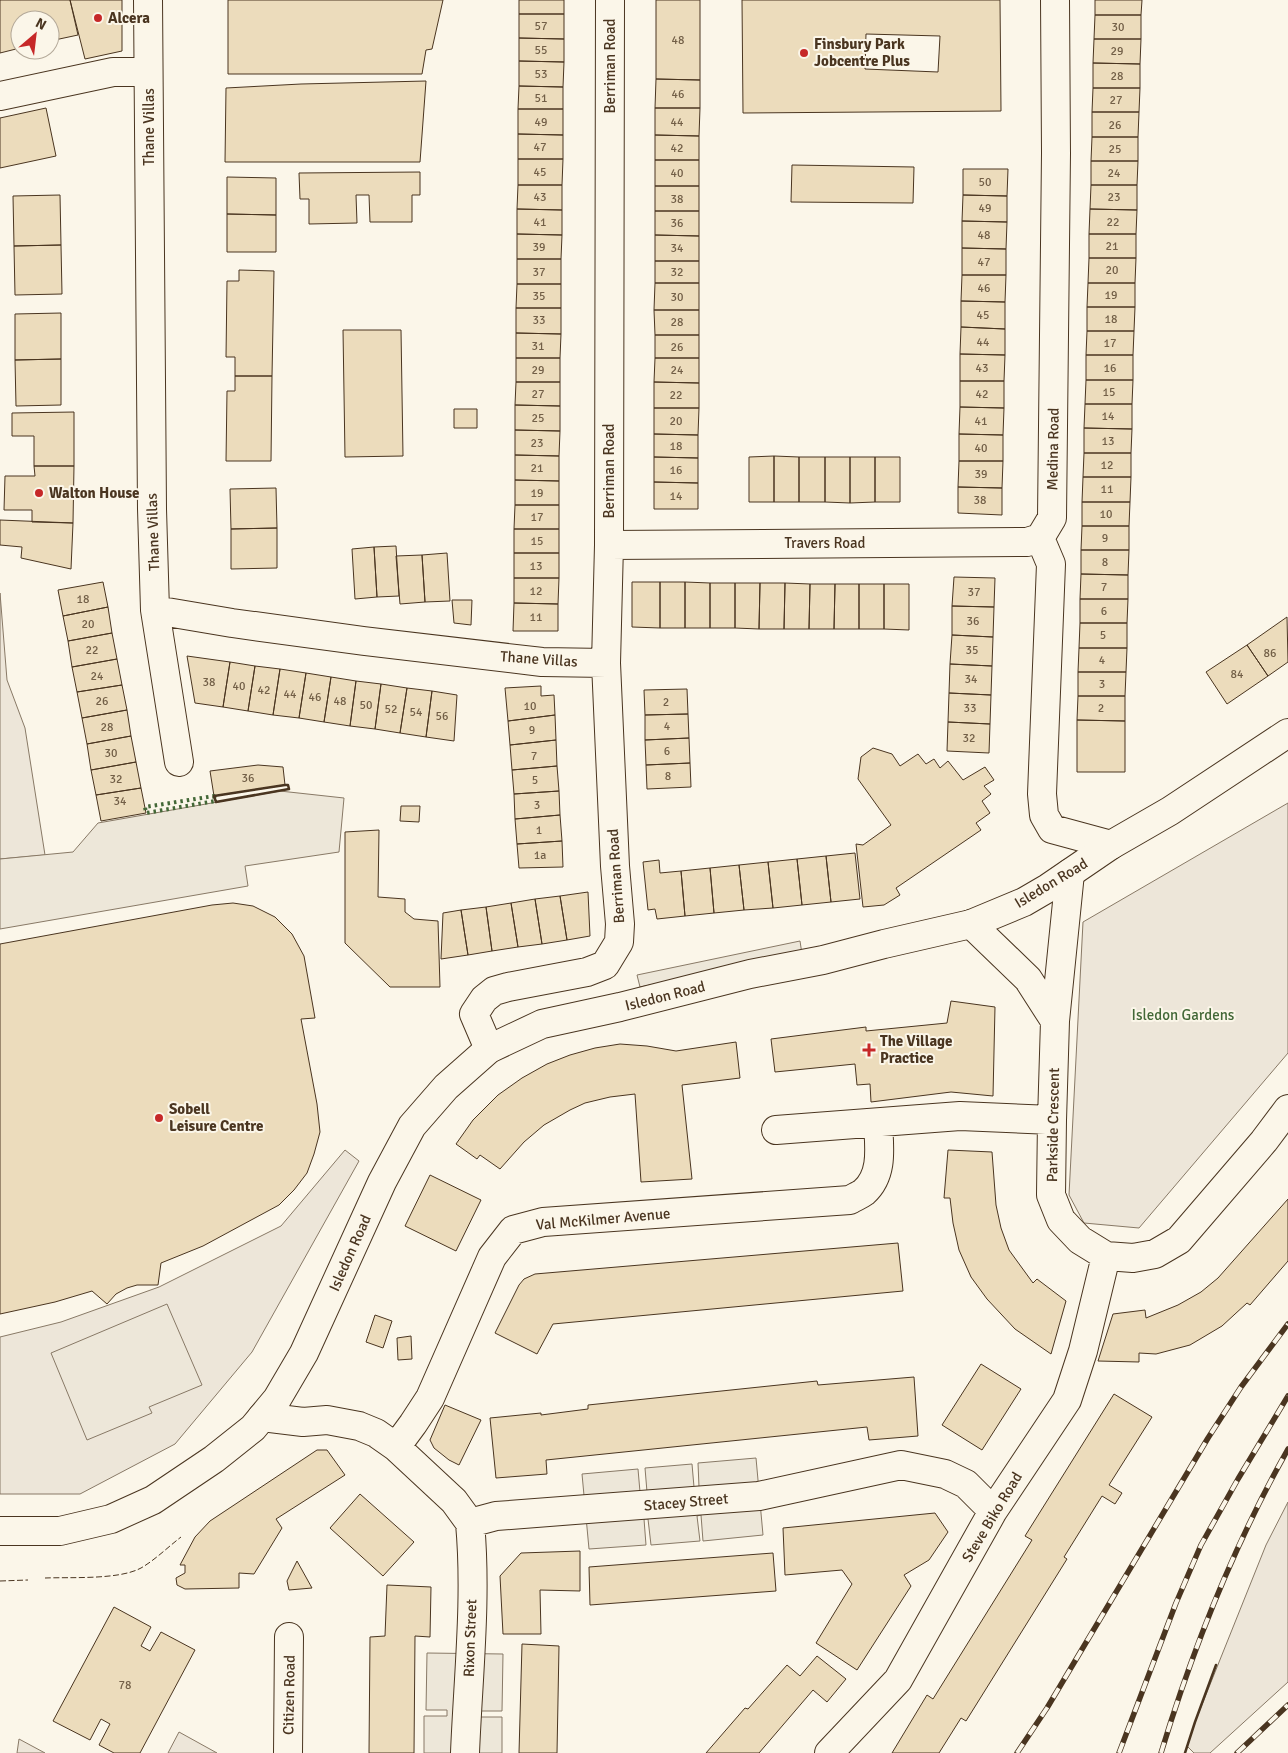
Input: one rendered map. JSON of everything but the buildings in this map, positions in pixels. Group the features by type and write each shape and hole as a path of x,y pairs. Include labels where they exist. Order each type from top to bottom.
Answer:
{"main road":[{"name":"Thane Villas","path":"148,0 152,499 155,610 336,637 532,661 606,662"},
{"name":"Berriman Road","path":"489,1049 474,1014 484,998 494,991 508,987 587,972 605,965 619,942 620,924 615,866 606,662 609,545 610,0"},
{"name":"Medina Road","path":"1040,538 1052,518 1056,153 1055,0"},
{"path":"0,96 114,72 148,72"},
{"path":"1040,538 1051,564 1042,794 1044,815 1052,830 1111,845"},
{"name":"Travers Road","path":"609,545 1027,542 1040,538"},
{"path":"155,610 179,762"},
{"name":"Isledon Road","path":"0,1531 60,1530 111,1520 153,1500 214,1459 252,1428 282,1392 304,1353 382,1182 412,1126 446,1087 489,1049 542,1024 971,924 1024,902 1111,845 1170,811 1288,733"},
{"name":"Parkside Crescent","path":"1070,873 1055,1021 1052,1120 1051,1195 1061,1220 1080,1240 1106,1256 1133,1258 1155,1254 1179,1240 1264,1141 1288,1109"},
{"path":"971,924 1028,979 1055,1021"},
{"path":"776,1130 960,1116 1052,1120"},
{"name":"Val McKilmer Avenue","path":"396,1447 430,1398 492,1257 513,1230 544,1222 850,1200 864,1192 874,1179 879,1163 878,1123"},
{"name":"Steve Biko Road","path":"829,1753 898,1680 993,1511 1067,1400 1083,1351 1106,1256"},
{"path":"262,1417 303,1422 328,1420 360,1426 376,1434 396,1447 454,1501 470,1524"},
{"name":"Stacey Street","path":"470,1524 496,1516 759,1496 901,1465 945,1474 966,1484 993,1511"},
{"name":"Rixon Street","path":"465,1753 470,1641 472,1549 470,1524"},
{"name":"Citizen Road","path":"288,1753 290,1637"}],"green space":[{"path":"0,593 7,680 25,728 45,855 0,859"},
{"name":"Isledon Gardens","path":"1288,803 1288,1053 1139,1228 1084,1223 1069,1195 1083,922"},
{"path":"345,1150 359,1161 252,1352 175,1444 80,1494 0,1494 0,1337 61,1322 159,1287 281,1226"},
{"path":"1288,1502 1288,1682 1210,1753 1194,1753 1187,1746 1195,1722 1266,1545"},
{"path":"179,1732 217,1753 168,1753"},
{"path":"19,1739 45,1753 17,1753"}],"shaded area":[{"path":"280,791 344,798 339,852 245,866 248,886 0,929 0,859 73,852 98,823"},
{"path":"800,941 802,954 640,987 637,975"},
{"path":"167,1304 202,1385 149,1407 152,1413 87,1440 51,1353"},
{"path":"756,1458 763,1535 703,1541 701,1515 697,1516 700,1541 651,1545 648,1519 644,1519 646,1545 589,1549 582,1474 638,1469 640,1492 647,1492 645,1468 692,1464 694,1487 699,1487 698,1463"},
{"path":"427,1653 503,1654 502,1711 478,1711 478,1717 502,1717 502,1753 424,1753 424,1716 447,1716 447,1710 426,1710"}],"railway":[{"path":"1017,1753 1047,1708 1208,1438 1241,1387 1288,1324"},
{"path":"1119,1753 1176,1603 1201,1545 1288,1396"},
{"path":"1161,1753 1173,1714 1216,1598 1250,1522 1288,1449"},
{"path":"1237,1753 1288,1705"}],"hedge":[{"path":"214,796 215,801 146,813 145,807 214,796"}],"fence":[{"path":"45,1578 94,1577 132,1572 151,1561 181,1537"},
{"path":"0,1581 28,1580"}],"wall":[{"path":"285,785 288,785 289,789 216,802 214,796 285,785"},
{"path":"1185,1753 1216,1665"}],"place":[{"name":"Alcera","path":"98,18"},
{"name":"Finsbury Park Jobcentre Plus","path":"804,53"},
{"name":"Walton House","path":"39,493"},
{"name":"The Village Practice","path":"869,1050"},
{"name":"Sobell Leisure Centre","path":"159,1118"}]}
